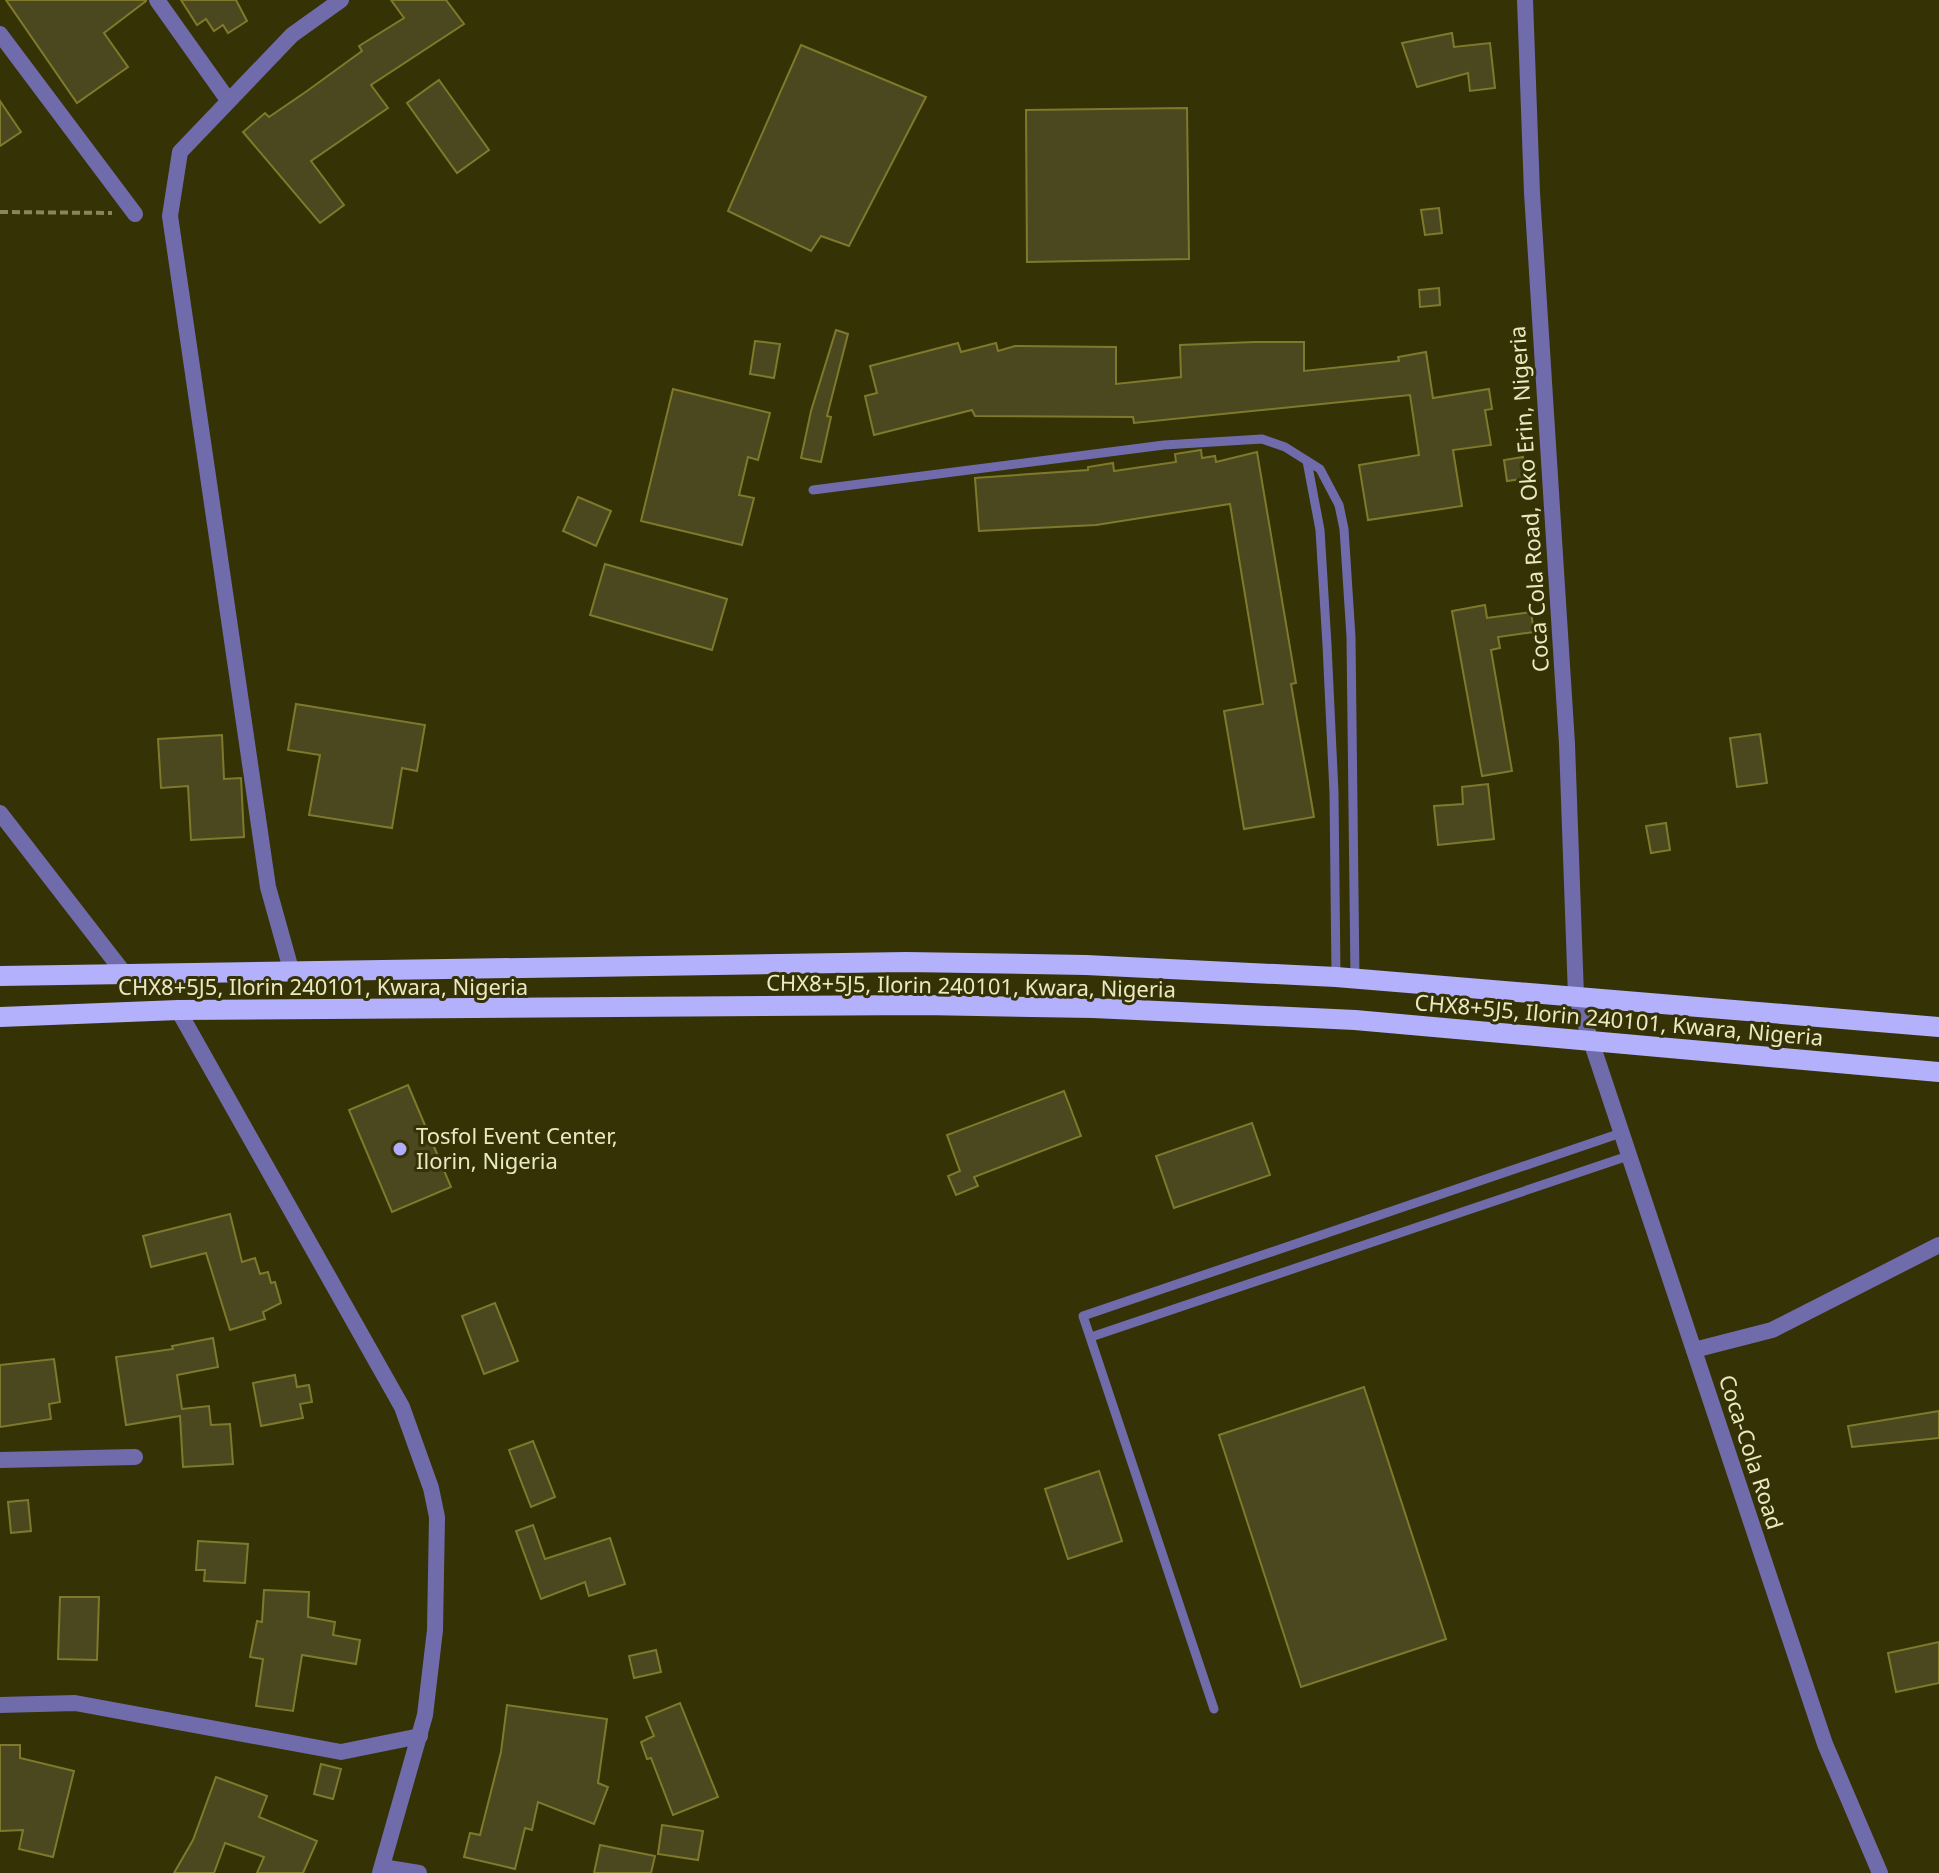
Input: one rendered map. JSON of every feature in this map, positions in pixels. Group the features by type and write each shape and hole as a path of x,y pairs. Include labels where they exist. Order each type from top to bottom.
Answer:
{"main road":[{"name":"CHX8+5J5, Ilorin 240101, Kwara, Nigeria","path":"0,976 906,962 1086,965 1346,978 1939,1027"},
{"name":"CHX8+5J5, Ilorin 240101, Kwara, Nigeria","path":"0,1017 178,1010 923,1005 1078,1008 1355,1020 1939,1072"}],"street":[{"path":"157,0 228,100"},
{"path":"292,973 268,887 170,216 180,152 292,35 341,0"},
{"name":"Coca Cola Road, Oko Erin, Nigeria","path":"1525,0 1532,193 1567,744 1576,996 1590,1042"},
{"path":"0,34 135,214"},
{"path":"0,813 124,973"},
{"path":"178,1010 402,1407 431,1488 437,1517 435,1630 420,1736 381,1870 419,1873"},
{"name":"Coca-Cola Road","path":"1590,1042 1825,1744 1880,1873"},
{"path":"1694,1350 1772,1330 1939,1245"},
{"path":"0,1460 135,1457"},
{"path":"0,1705 75,1703 341,1752 420,1736"}],"lane":[{"path":"813,490 1164,445 1262,439 1285,447 1327,477 1344,529 1351,651 1346,978"},
{"path":"1307,461 1320,530 1346,978"},
{"path":"1214,1709 1083,1316 1621,1133"},
{"path":"1091,1337 1628,1156"}],"path":[{"path":"0,212 135,214"}],"building":[{"path":"6,0 146,1 104,33 128,67 77,103"},
{"path":"181,0 236,0 247,21 228,33 223,25 214,31 206,19 197,25"},
{"path":"391,0 446,0 464,24 371,85 388,108 311,161 344,205 320,223 243,132 265,113 269,117 307,91 362,51 359,46 404,18"},
{"path":"1452,33 1454,47 1490,43 1495,88 1470,91 1468,73 1417,87 1402,43"},
{"path":"801,45 926,97 849,246 821,236 811,251 728,211"},
{"path":"439,80 489,150 457,173 407,103"},
{"path":"0,101 21,132 0,146"},
{"path":"1187,108 1189,259 1027,262 1026,110"},
{"path":"1439,208 1442,233 1425,235 1421,210"},
{"path":"1439,288 1440,305 1420,307 1419,290"},
{"path":"836,330 848,334 827,416 831,417 821,462 801,458 811,411"},
{"path":"755,341 780,344 774,378 750,374"},
{"path":"1304,342 1304,371 1399,361 1398,357 1426,352 1433,398 1489,389 1492,409 1485,410 1491,445 1453,450 1462,506 1368,520 1359,465 1419,455 1410,395 1134,423 1133,417 975,416 972,410 874,435 865,396 877,393 870,366 958,343 961,352 996,343 998,351 1015,346 1116,347 1116,384 1181,377 1180,345"},
{"path":"673,389 770,413 758,460 748,457 739,495 754,498 742,545 641,521"},
{"path":"1201,450 1202,458 1215,456 1216,462 1257,452 1296,683 1291,684 1314,817 1244,829 1224,711 1263,704 1230,504 1096,525 979,531 975,478 1088,470 1088,467 1113,463 1114,471 1176,462 1175,454"},
{"path":"1523,457 1527,478 1507,481 1504,460"},
{"path":"578,497 611,511 596,546 563,531"},
{"path":"605,564 727,599 712,650 590,615"},
{"path":"1485,605 1487,618 1531,612 1534,632 1498,637 1500,648 1491,650 1512,771 1482,776 1452,611"},
{"path":"296,704 425,725 417,771 402,768 392,828 309,815 320,755 288,750"},
{"path":"1760,734 1767,783 1737,787 1730,738"},
{"path":"222,735 224,779 241,778 244,837 191,840 188,786 161,788 158,739"},
{"path":"1488,784 1494,839 1438,845 1434,806 1463,804 1462,787"},
{"path":"1666,823 1670,850 1651,853 1646,826"},
{"name":"Tosfol Event Center, Ilorin, Nigeria","path":"408,1085 451,1187 392,1212 349,1110"},
{"path":"1064,1091 1081,1136 974,1177 978,1186 956,1195 948,1176 960,1171 947,1135"},
{"path":"1252,1123 1270,1175 1174,1208 1156,1156"},
{"path":"230,1214 242,1262 255,1258 260,1274 268,1272 271,1283 275,1282 281,1303 263,1312 265,1319 230,1330 206,1253 151,1267 143,1236"},
{"path":"495,1303 518,1361 484,1374 462,1316"},
{"path":"213,1338 218,1367 177,1375 182,1409 209,1406 211,1425 230,1424 233,1464 183,1467 180,1416 126,1425 116,1357 173,1349 172,1346"},
{"path":"54,1359 60,1402 49,1404 51,1419 0,1427 0,1365"},
{"path":"295,1375 297,1387 309,1385 312,1402 300,1404 303,1418 261,1426 253,1383"},
{"path":"1364,1387 1446,1639 1301,1687 1219,1435"},
{"path":"1939,1411 1939,1438 1852,1447 1848,1426"},
{"path":"533,1441 555,1497 531,1507 509,1450"},
{"path":"1099,1471 1122,1541 1068,1559 1045,1489"},
{"path":"28,1500 31,1531 11,1533 8,1502"},
{"path":"533,1525 545,1559 610,1538 625,1584 589,1596 585,1582 541,1599 516,1531"},
{"path":"198,1541 248,1544 245,1583 204,1581 205,1570 196,1570"},
{"path":"264,1590 309,1592 308,1617 335,1622 333,1635 360,1640 356,1664 302,1655 293,1711 256,1706 263,1659 250,1657 257,1621 262,1622"},
{"path":"60,1597 99,1597 97,1660 58,1659"},
{"path":"1939,1642 1939,1683 1896,1692 1888,1653"},
{"path":"656,1650 661,1672 634,1678 629,1656"},
{"path":"680,1703 718,1797 673,1815 651,1758 647,1759 641,1742 654,1736 646,1717"},
{"path":"507,1705 607,1719 598,1783 608,1787 594,1824 538,1802 532,1830 525,1828 515,1869 464,1857 470,1833 480,1835 501,1752"},
{"path":"0,1745 20,1745 20,1758 74,1771 53,1857 19,1849 23,1830 0,1831"},
{"path":"321,1764 341,1769 333,1799 314,1794"},
{"path":"216,1777 267,1796 259,1817 317,1841 303,1873 257,1873 264,1857 225,1843 214,1873 174,1873 193,1840"},
{"path":"662,1825 703,1831 698,1860 658,1854"},
{"path":"600,1845 655,1856 651,1873 594,1873"}],"place":[{"name":"Tosfol Event Center, Ilorin, Nigeria","path":"400,1149"}]}
